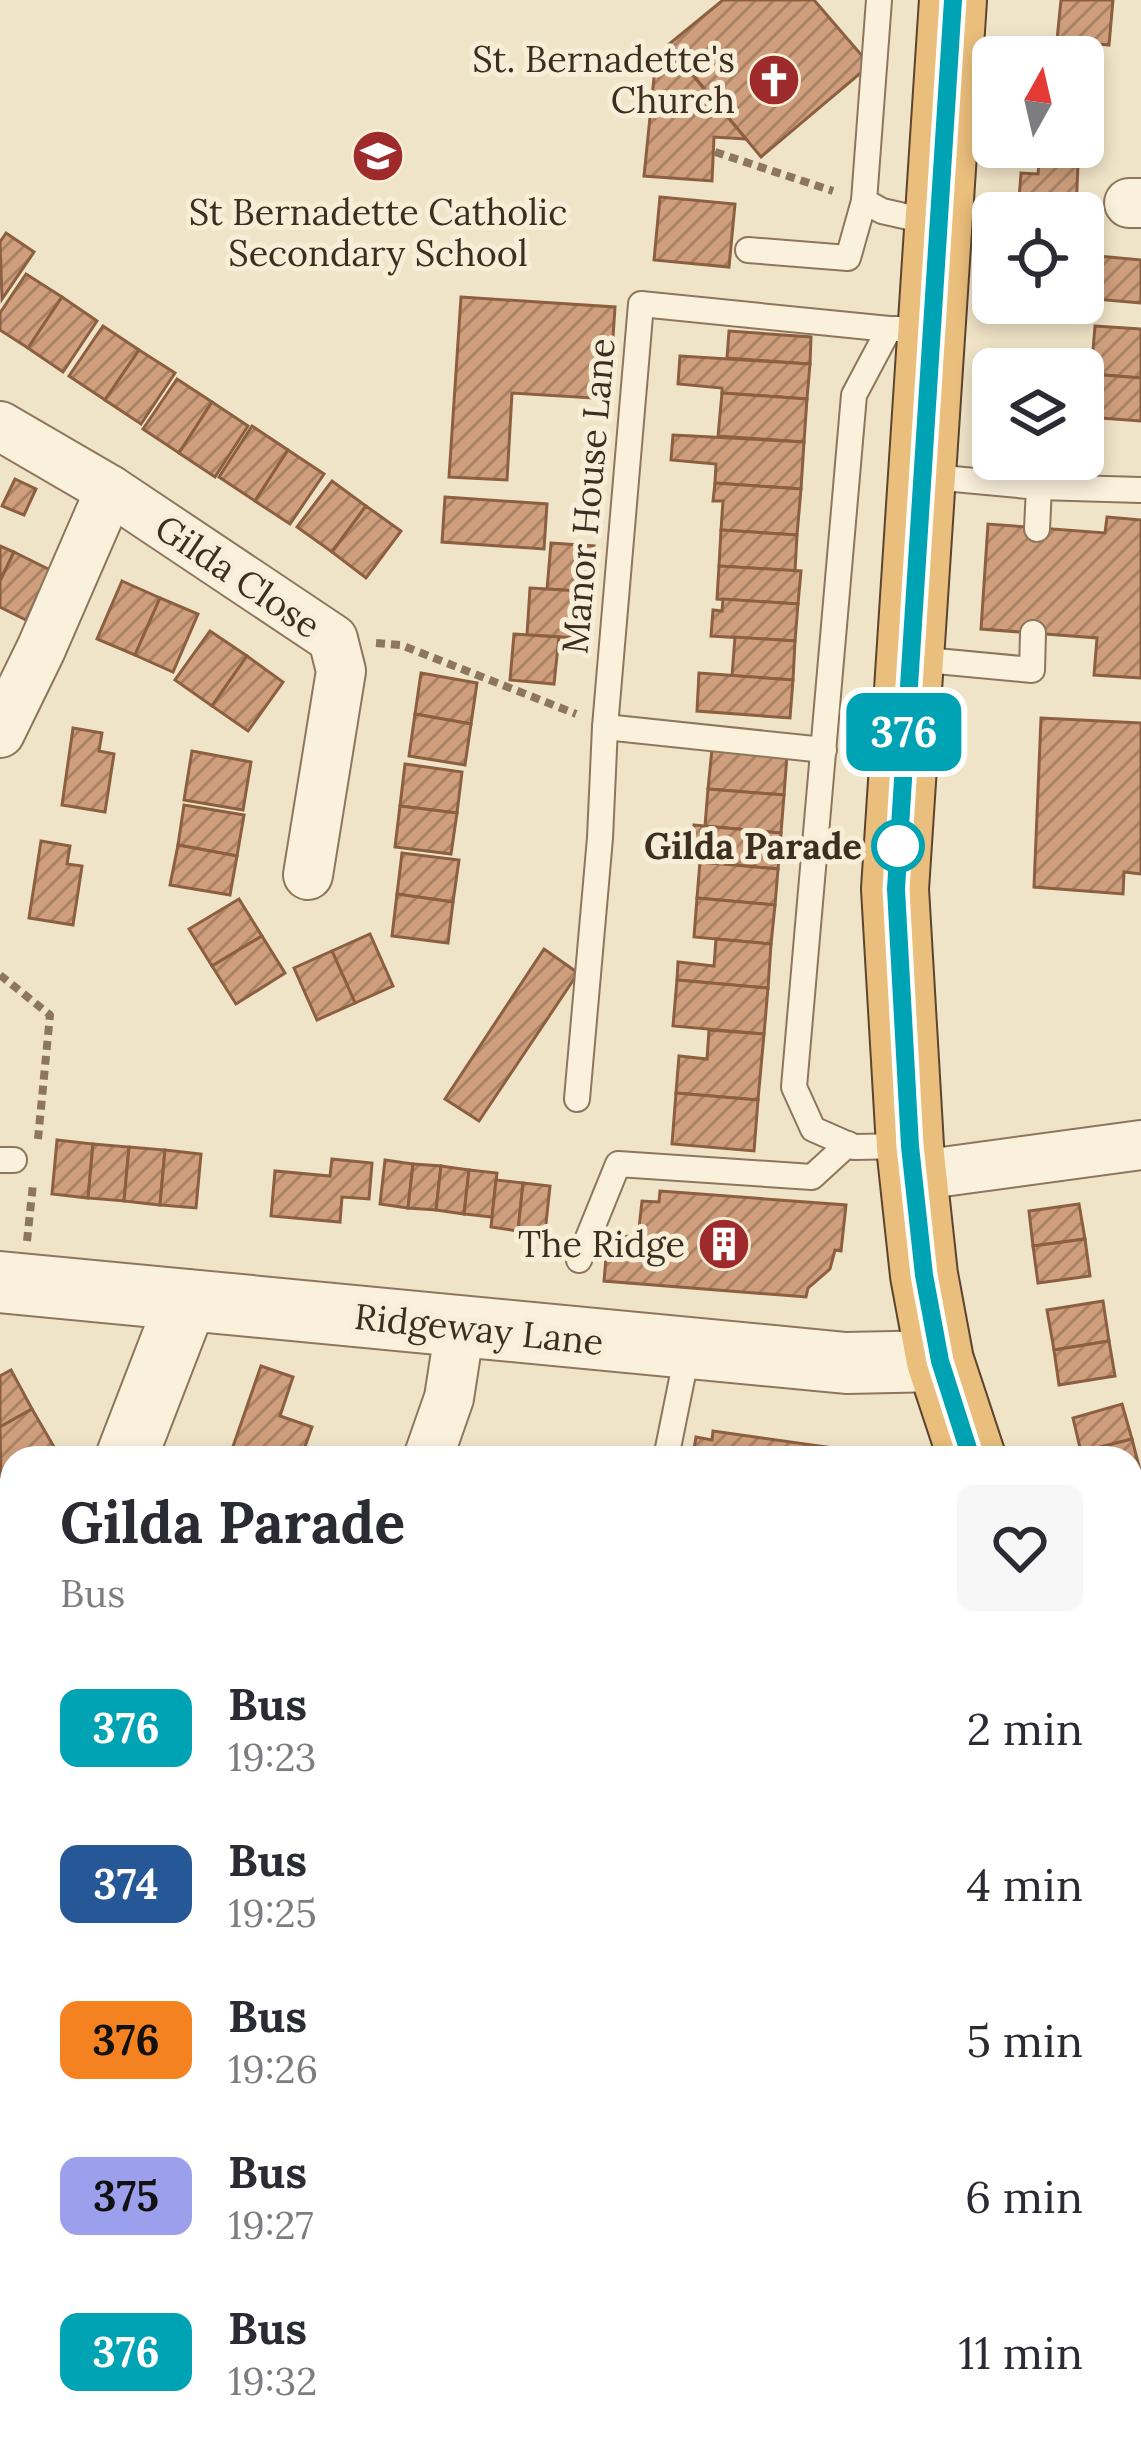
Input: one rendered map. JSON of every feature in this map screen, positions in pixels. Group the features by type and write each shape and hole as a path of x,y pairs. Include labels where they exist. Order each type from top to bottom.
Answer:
{"highway":[{"path":"953,0 937,224 909,329 920,476 896,889 890,1155 924,1275 940,1361 968,1446"}],"street":[{"name":"Gilda Close","path":"0,426 110,490 333,639 341,671 308,875"},
{"path":"0,733 110,490"},
{"path":"890,1155 1141,1144"},
{"name":"Ridgeway Lane","path":"11,1283 846,1363 940,1361"},
{"path":"131,1446 187,1300"},
{"path":"432,1446 449,1398 460,1327"}],"lane":[{"path":"748,250 848,258 864,201 879,0"},
{"path":"864,201 882,211 937,224"},
{"name":"Manor House Lane","path":"605,727 640,304 909,329"},
{"path":"890,1155 813,1130 794,1088 854,394 909,329"},
{"path":"920,476 1140,490"},
{"path":"1037,529 1039,487"},
{"path":"908,658 1032,670 1033,634"},
{"path":"577,1099 605,727 824,749"},
{"path":"579,1260 618,1163 812,1177 890,1155"},
{"path":"668,1446 688,1349"}],"path":[{"path":"715,152 864,201"},
{"name":"Manor House Lane","path":"333,639 401,645 605,727"},
{"path":"0,975 50,1016 21,1161 11,1283"}],"building":[{"name":"St. Bernadette's Church","path":"723,0 814,0 870,65 761,157 668,45"},
{"path":"1061,0 1113,0 1109,45 1104,45 1104,36 1057,36"},
{"path":"656,58 680,60 746,139 714,137 712,181 644,176"},
{"path":"1038,168 1078,168 1077,192 1020,192 1021,173 1038,174"},
{"path":"660,197 735,204 729,267 654,260"},
{"path":"6,233 34,252 2,299 0,242"},
{"path":"1104,257 1141,260 1141,303 1104,300"},
{"path":"26,274 62,297 28,348 0,330 0,313"},
{"path":"62,297 97,321 63,372 28,348"},
{"path":"461,297 615,307 609,399 512,393 507,480 449,477"},
{"path":"103,326 139,350 105,400 69,376"},
{"path":"1095,326 1141,329 1141,378 1104,375 1104,348 1093,348"},
{"path":"729,331 811,337 810,364 727,358"},
{"path":"139,350 175,373 141,424 105,400"},
{"path":"680,356 810,364 807,399 722,393 722,388 678,384"},
{"path":"1104,375 1141,378 1141,421 1104,418"},
{"path":"177,379 212,402 179,453 143,429"},
{"path":"722,393 807,399 804,442 718,436"},
{"path":"212,402 248,426 215,477 179,453"},
{"path":"252,426 288,450 255,501 219,477"},
{"path":"673,435 804,442 801,489 715,483 716,464 671,460"},
{"path":"288,450 324,474 290,524 255,501"},
{"path":"15,479 36,489 24,515 2,506"},
{"path":"332,481 366,506 332,552 297,527"},
{"path":"715,483 801,489 797,535 721,530 723,501 713,501"},
{"path":"445,497 547,504 544,549 442,542"},
{"path":"366,506 401,531 366,578 332,552"},
{"path":"1107,517 1141,520 1141,678 1094,675 1097,638 981,629 988,524 1105,533"},
{"path":"721,530 797,535 795,571 719,566"},
{"path":"551,543 594,546 590,592 547,589"},
{"path":"0,546 14,552 0,581"},
{"path":"14,552 50,570 26,620 0,607 0,581"},
{"path":"719,566 801,571 798,604 717,599"},
{"path":"122,581 160,598 135,655 97,639"},
{"path":"530,588 580,591 577,638 527,635"},
{"path":"160,598 198,614 173,672 135,655"},
{"path":"723,599 798,604 795,641 711,636 713,610 722,611"},
{"path":"210,631 247,656 212,706 175,680"},
{"path":"514,634 559,637 554,684 510,680"},
{"path":"735,637 795,641 793,680 732,676"},
{"path":"247,656 283,682 248,731 212,706"},
{"path":"421,673 477,683 471,724 415,714"},
{"path":"699,673 793,680 790,718 697,711"},
{"path":"415,714 471,724 465,765 409,756"},
{"path":"1041,718 1141,723 1141,874 1124,872 1123,894 1034,887"},
{"path":"73,728 102,733 99,751 114,754 105,812 62,805"},
{"path":"712,749 787,755 784,795 708,789"},
{"path":"192,751 251,762 243,810 184,800"},
{"path":"405,764 462,772 457,813 400,806"},
{"path":"708,789 784,795 781,833 705,826"},
{"path":"184,805 244,815 237,856 178,845"},
{"path":"400,806 457,813 451,854 395,847"},
{"path":"694,825 781,833 778,869 691,861"},
{"path":"41,841 70,846 67,864 82,866 73,925 29,918"},
{"path":"178,845 237,856 230,895 170,885"},
{"path":"402,853 459,860 453,902 397,894"},
{"path":"700,862 778,869 775,905 697,898"},
{"path":"397,894 453,902 448,943 392,936"},
{"path":"697,898 775,905 771,944 694,937"},
{"path":"239,899 262,936 212,966 189,929"},
{"path":"370,934 393,986 355,1003 332,951"},
{"path":"262,936 285,973 236,1004 212,966"},
{"path":"716,939 771,944 768,988 677,980 678,962 714,966"},
{"path":"544,949 578,973 479,1121 445,1099"},
{"path":"332,951 355,1003 317,1020 294,968"},
{"path":"677,980 768,988 764,1034 673,1026"},
{"path":"709,1030 764,1034 758,1100 676,1093 679,1056 707,1059"},
{"path":"676,1093 758,1100 754,1151 672,1144"},
{"path":"57,1140 93,1144 88,1198 52,1194"},
{"path":"93,1144 129,1147 124,1201 88,1198"},
{"path":"129,1147 165,1150 160,1205 124,1201"},
{"path":"165,1150 201,1154 196,1208 160,1205"},
{"path":"332,1159 372,1163 369,1199 342,1197 340,1222 271,1216 275,1171 330,1176"},
{"path":"385,1160 413,1164 408,1208 380,1204"},
{"path":"413,1164 441,1166 436,1210 408,1208"},
{"path":"441,1166 469,1170 464,1214 436,1210"},
{"path":"469,1170 497,1173 492,1217 464,1214"},
{"path":"496,1180 523,1183 518,1231 491,1227"},
{"path":"523,1183 550,1186 545,1233 518,1231"},
{"name":"The Ridge","path":"660,1191 846,1205 841,1251 835,1250 830,1269 808,1288 806,1297 604,1281 608,1235 638,1237 642,1201 659,1202"},
{"path":"1079,1204 1085,1239 1033,1246 1029,1211"},
{"path":"1085,1239 1090,1276 1038,1283 1033,1246"},
{"path":"1103,1301 1109,1341 1054,1350 1047,1310"},
{"path":"1109,1341 1115,1376 1059,1385 1054,1350"},
{"path":"261,1366 293,1377 280,1416 312,1427 305,1446 233,1446"},
{"path":"11,1370 32,1409 0,1427 0,1376"},
{"path":"1122,1404 1132,1439 1080,1446 1073,1418"},
{"path":"32,1409 53,1446 0,1446 0,1427"},
{"path":"713,1431 820,1446 694,1446 696,1437 712,1440"},
{"path":"1132,1439 1134,1446 1105,1446"}],"bus line":[{"name":"376","path":"953,0 896,889 910,1146 924,1275 940,1361 967,1446"}],"place":[{"name":"St. Bernadette's Church","path":"774,80"},
{"name":"St Bernadette Catholic Secondary School","path":"378,156"},
{"name":"Gilda Parade","path":"898,846"},
{"name":"The Ridge","path":"724,1244"}]}
